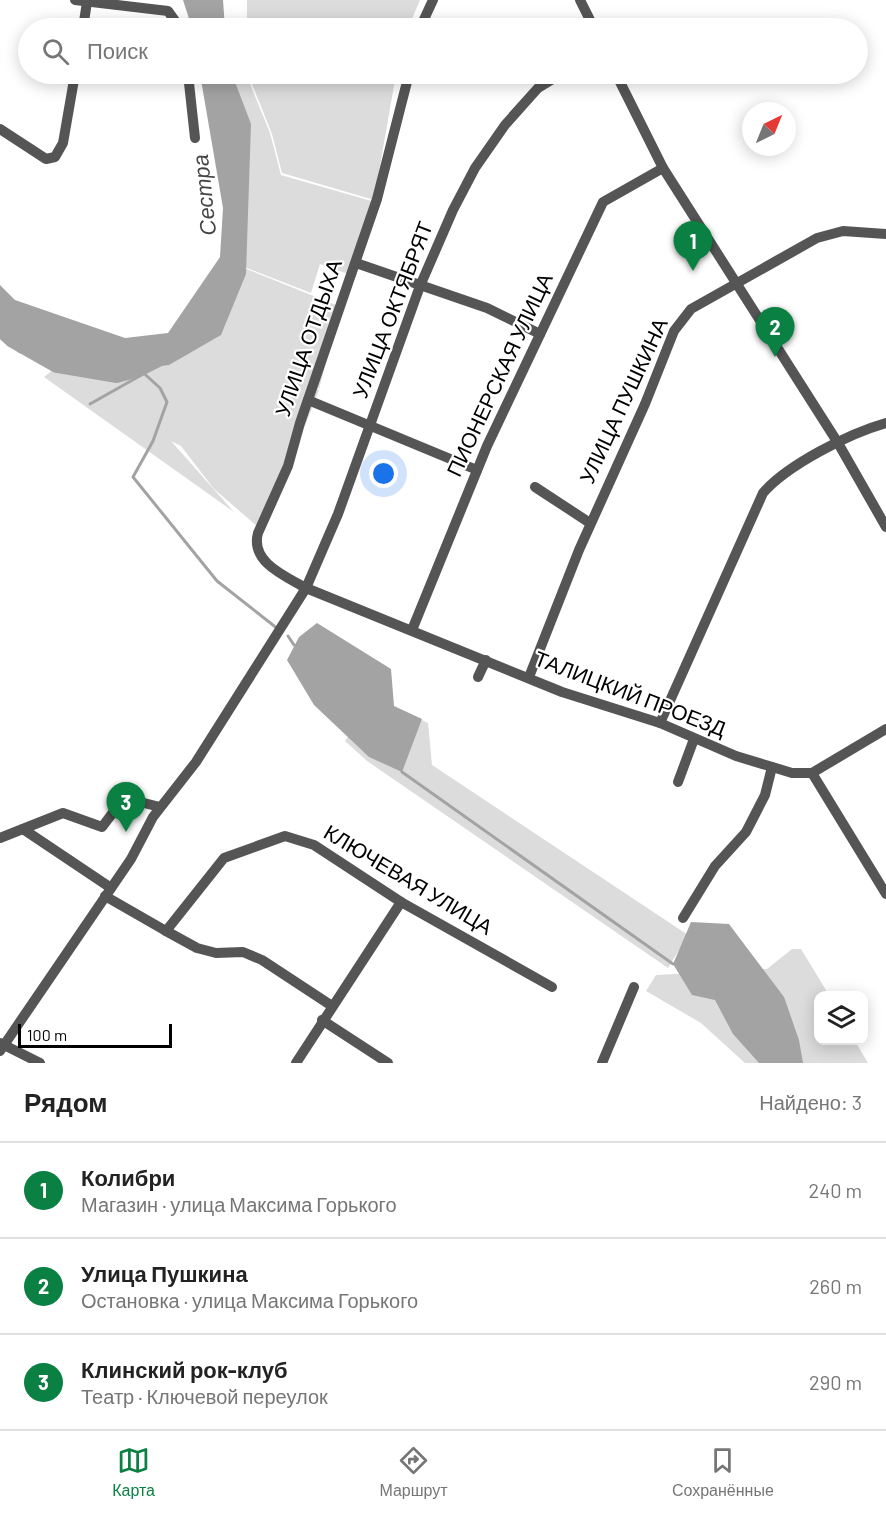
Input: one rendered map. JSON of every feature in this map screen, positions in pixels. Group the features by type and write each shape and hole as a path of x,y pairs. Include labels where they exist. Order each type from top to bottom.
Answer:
{"street":[{"path":"75,0 168,12 172,18"},
{"path":"425,18 433,0"},
{"path":"580,0 589,18"},
{"path":"85,18 87,2"},
{"path":"0,129 46,159 55,157 63,143 73,84"},
{"path":"189,84 195,138"},
{"name":"УЛИЦА ОТДЫХА","path":"306,588 280,573 259,555 256,542 288,466 308,400 356,263 377,199 406,84"},
{"name":"УЛИЦА ОКТЯБРЯТ","path":"1,1046 131,859 160,807 196,762 306,588 338,514 420,286 453,210 475,168 504,125 532,95 547,84"},
{"path":"621,84 663,168 838,443 886,527"},
{"name":"ПИОНЕРСКАЯ УЛИЦА","path":"412,630 477,470 603,202 663,168"},
{"name":"УЛИЦА ПУШКИНА","path":"529,677 590,523 645,404 674,331 691,309 817,238 843,231 886,234"},
{"path":"356,263 487,309 540,334"},
{"path":"308,400 477,470"},
{"path":"660,723 764,493 775,479 838,443 886,423"},
{"path":"535,488 590,523"},
{"name":"ТАЛИЦКИЙ ПРОЕЗД","path":"306,588 584,700 660,723 694,739 772,767 792,773 812,773"},
{"path":"478,677 486,660"},
{"path":"886,729 812,773 886,894"},
{"path":"678,782 694,739"},
{"path":"683,918 715,866 746,832 765,795 772,767"},
{"path":"0,838 63,813 102,827 124,798 160,807"},
{"path":"23,829 108,892 166,931 207,951 243,952 252,956 332,1006"},
{"name":"КЛЮЧЕВАЯ УЛИЦА","path":"166,931 224,858 285,836 314,845 401,902 552,987"},
{"path":"296,1063 401,902"},
{"path":"602,1063 634,987"},
{"path":"322,1020 388,1063"},
{"path":"1,1046 40,1063"}],"shaded area":[{"path":"183,0 223,0 224,18 189,18"},
{"path":"247,0 420,0 412,18 247,18"},
{"path":"202,84 236,84 251,124 246,274 221,335 169,365 102,373 19,353 0,338 0,285 15,300 125,338 168,333 220,257 223,208"},
{"path":"223,84 250,84 270,133 281,175 375,202 356,277 320,264 311,293 239,265"},
{"path":"252,84 394,84 374,200 282,173 272,134"},
{"path":"227,126 240,218 234,283 208,334 147,370 151,372 150,370 214,339 238,283 239,266 341,307 319,389 305,383 319,390 305,426 257,526 214,489 181,446 171,441 234,512 44,377 58,366 116,375 141,367 203,333 229,285 236,224 223,129"},
{"path":"317,623 391,669 394,706 422,719 402,772 369,757 314,705 287,660 299,637"},
{"path":"383,690 387,704 428,723 432,765 688,935 668,968 367,761 345,741"},
{"path":"691,922 729,924 784,997 799,1040 803,1063 759,1063 733,1034 715,1000 692,995 673,964"},
{"path":"792,949 801,949 827,991 814,991 814,1045 857,1045 868,1063 745,1063 701,1023 646,991 656,975 767,969"}],"waterway":[{"name":"Сестра","path":"0,327 13,339 57,364 116,374 138,368 160,357"},
{"path":"138,368 160,388 167,402 153,441 133,477 217,581 278,629"},
{"path":"90,404 145,373"},
{"path":"288,636 294,645"},
{"path":"402,772 673,964"}],"place":[{"name":"Колибри","path":"693,271"},
{"name":"Улица Пушкина","path":"775,357"},
{"name":"Клинский рок-клуб","path":"126,832"}]}
